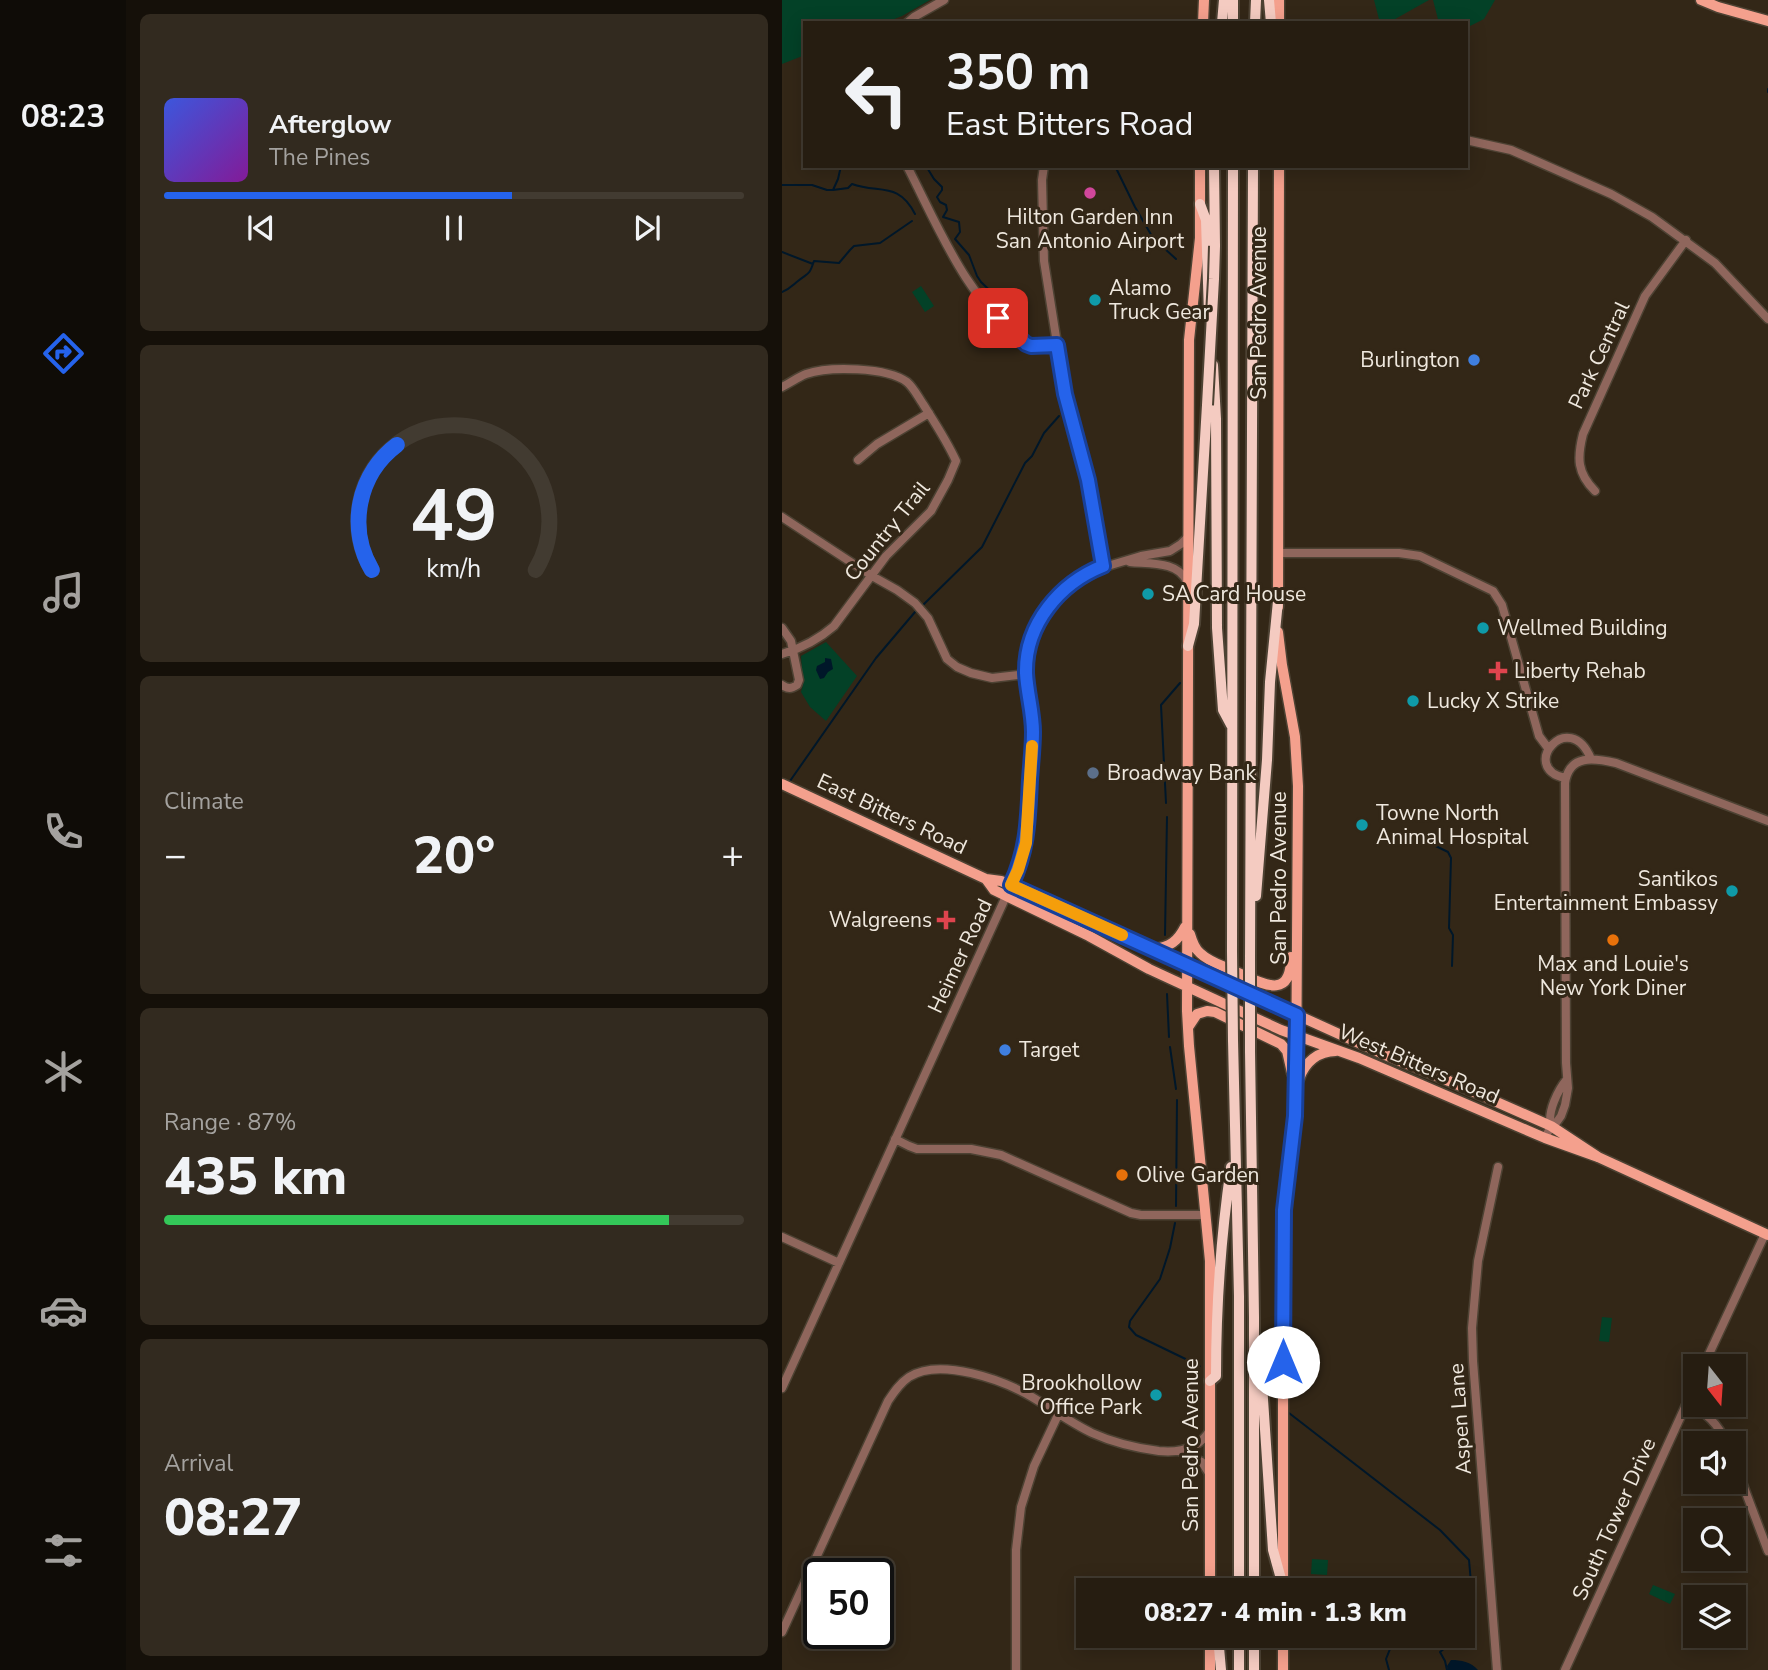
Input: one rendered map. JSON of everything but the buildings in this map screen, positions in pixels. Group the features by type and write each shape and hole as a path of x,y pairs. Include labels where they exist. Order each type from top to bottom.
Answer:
{"highway":[{"path":"1222,21 1224,0"},
{"path":"1233,0 1233,21"},
{"path":"1255,21 1256,0"},
{"path":"1269,0 1271,21"},
{"path":"1188,646 1194,624 1214,279 1214,168"},
{"path":"1233,168 1232,952 1239,1308 1239,1578"},
{"path":"1253,168 1250,1052 1254,1578"},
{"path":"1200,204 1206,220 1207,284 1216,410 1217,628 1222,710 1232,727"},
{"path":"1250,937 1259,876 1270,682 1278,601"},
{"path":"1210,1381 1216,1376 1218,1297 1235,1140"},
{"path":"1254,1353 1263,1384 1273,1550 1280,1578"},
{"path":"1219,1648 1221,1670"},
{"path":"1239,1648 1239,1670"},
{"path":"1254,1648 1254,1670"}],"main road":[{"path":"1203,21 1204,0"},
{"path":"1279,0 1279,21"},
{"path":"1701,0 1768,21"},
{"name":"San Pedro Avenue","path":"1200,168 1200,238 1189,340 1187,964 1188,1028 1210,1261 1210,1578"},
{"name":"San Pedro Avenue","path":"1279,168 1278,601 1280,653 1292,713 1297,757 1298,943 1295,1116 1284,1210 1283,1578"},
{"name":"East Bitters Road","path":"782,784 986,879 1011,885 1297,1015"},
{"name":"East Bitters Road","path":"986,879 994,890 1103,943 1149,970 1188,987"},
{"path":"1187,923 1193,943 1202,955 1269,986 1278,985 1288,978 1291,953 1298,943"},
{"path":"1154,949 1176,942 1187,923"},
{"name":"West Bitters Road","path":"1188,987 1281,1030 1340,1051 1545,1138 1598,1157 1767,1233"},
{"path":"1188,1028 1197,1014 1212,1012 1277,1041 1288,1053 1296,1094"},
{"name":"West Bitters Road","path":"1297,1015 1551,1126 1598,1157"},
{"path":"1296,1094 1300,1074 1310,1061 1326,1052 1340,1051"},
{"path":"1210,1648 1210,1670"},
{"path":"1283,1648 1283,1670"}],"street":[{"path":"909,21 944,0"},
{"path":"1468,140 1511,150 1611,194 1652,217 1715,263 1768,319"},
{"path":"908,168 968,284 1026,344 1057,345"},
{"path":"1044,168 1042,245 1065,394 1088,480 1103,566"},
{"name":"Park Central","path":"1595,491 1585,481 1580,468 1579,453 1583,434 1645,296 1686,240"},
{"path":"782,387 803,375 836,369 888,373 911,385 929,414 877,444 858,460"},
{"name":"Country Trail","path":"782,654 815,641 834,626 886,556 931,511 956,461 929,414"},
{"path":"782,517 898,590 914,603 928,618 947,659 957,667 992,678 1026,674"},
{"name":"Heimer Road","path":"782,1388 1018,870 1028,824 1033,731 1026,674 1032,639 1047,609 1072,582 1103,566 1170,551 1188,537"},
{"path":"1278,553 1399,553 1420,556 1493,591 1502,605 1539,736 1548,748"},
{"name":"Heimer Road","path":"1127,561 1173,568 1183,574 1188,586"},
{"path":"782,628 794,650 799,680 791,689 782,685"},
{"path":"1565,778 1553,774 1545,758 1554,741 1573,739 1581,743 1591,759"},
{"path":"1545,1138 1551,1126 1557,1123 1561,1116 1568,1088 1565,778 1568,771 1575,763 1591,759 1616,763 1768,821"},
{"path":"895,1139 917,1149 971,1149 1001,1155 1131,1213 1206,1215"},
{"name":"Aspen Lane","path":"1497,1670 1472,1328 1478,1261 1498,1167"},
{"path":"1709,1354 1767,1233"},
{"path":"782,1237 839,1263"},
{"path":"782,1632 888,1401 901,1383 923,1371 942,1368 1002,1383 1109,1440 1146,1449 1181,1452 1201,1461 1210,1475"},
{"name":"South Tower Drive","path":"1565,1670 1683,1411"},
{"path":"1016,1670 1016,1549 1019,1516 1027,1486 1058,1415"},
{"path":"1181,1452 1199,1444 1210,1430"},
{"path":"1746,1493 1768,1551"}],"green space":[{"path":"782,0 930,0 889,21 803,21 803,56 782,64"},
{"path":"1374,0 1429,0 1392,21 1379,21"},
{"path":"1433,0 1495,0 1484,19 1468,27 1468,21 1438,21"},
{"path":"921,286 934,306 925,312 912,292"},
{"path":"826,642 857,676 826,721 810,707 801,692 801,656"},
{"path":"1602,1317 1612,1318 1609,1342 1599,1341"},
{"path":"1312,1559 1328,1560 1327,1575 1311,1574"},
{"path":"1653,1585 1675,1594 1670,1604 1649,1594"}],"water":[{"path":"825,658 831,659 833,669 820,679 816,670 817,666 825,662"},
{"path":"1451,1660 1466,1662 1478,1670 1448,1670 1447,1666"}],"waterway":[{"path":"782,185 812,185 833,190 841,168"},
{"path":"927,168 942,187 937,197 946,205 947,210 943,217 959,222 960,232 955,239 969,255 981,282 1006,306 1014,319"},
{"path":"1116,168 1153,238 1176,259"},
{"path":"833,190 848,188 852,184 887,190 902,197 915,214"},
{"path":"782,292 808,273 814,261 839,263 854,246 880,243 912,221"},
{"path":"782,252 813,264"},
{"path":"923,605 982,547 1025,463 1032,456 1044,433 1059,416"},
{"path":"790,781 876,658 915,612"},
{"path":"1166,803 1161,705 1180,683"},
{"path":"1165,935 1167,817"},
{"path":"1409,833 1448,852 1451,858 1449,928 1453,935 1452,966"},
{"path":"1167,994 1169,1037"},
{"path":"1170,1047 1176,1089"},
{"path":"1176,1206 1177,1100"},
{"path":"1175,1223 1160,1279 1130,1321 1129,1327 1136,1335 1200,1366"},
{"path":"1289,1413 1440,1530 1469,1560 1476,1640 1466,1648 1395,1646 1390,1649 1386,1659 1389,1670"},
{"path":"1445,1648 1440,1652 1447,1670"}],"slow traffic":[{"path":"1032,746 1026,843 1011,885 1122,935"}],"place":[{"name":"Hilton Garden Inn San Antonio Airport","path":"1090,193"},
{"name":"Alamo Truck Gear","path":"1095,300"},
{"name":"Burlington","path":"1474,360"},
{"name":"SA Card House","path":"1148,594"},
{"name":"Wellmed Building","path":"1483,628"},
{"name":"Liberty Rehab","path":"1498,671"},
{"name":"Lucky X Strike","path":"1413,701"},
{"name":"Broadway Bank","path":"1093,773"},
{"name":"Towne North Animal Hospital","path":"1362,825"},
{"name":"Santikos Entertainment Embassy","path":"1732,891"},
{"name":"Walgreens","path":"946,920"},
{"name":"Max and Louie's New York Diner","path":"1613,940"},
{"name":"Target","path":"1005,1050"},
{"name":"Olive Garden","path":"1122,1175"},
{"name":"Brookhollow Office Park","path":"1156,1395"}],"route":[{"path":"998,318 1026,344 1057,345 1065,394 1088,480 1103,566 1072,582 1055,598 1041,618 1032,639 1026,674 1033,731 1028,824 1026,843 1011,885 1297,1015 1295,1116 1284,1210 1283,1362"}]}
